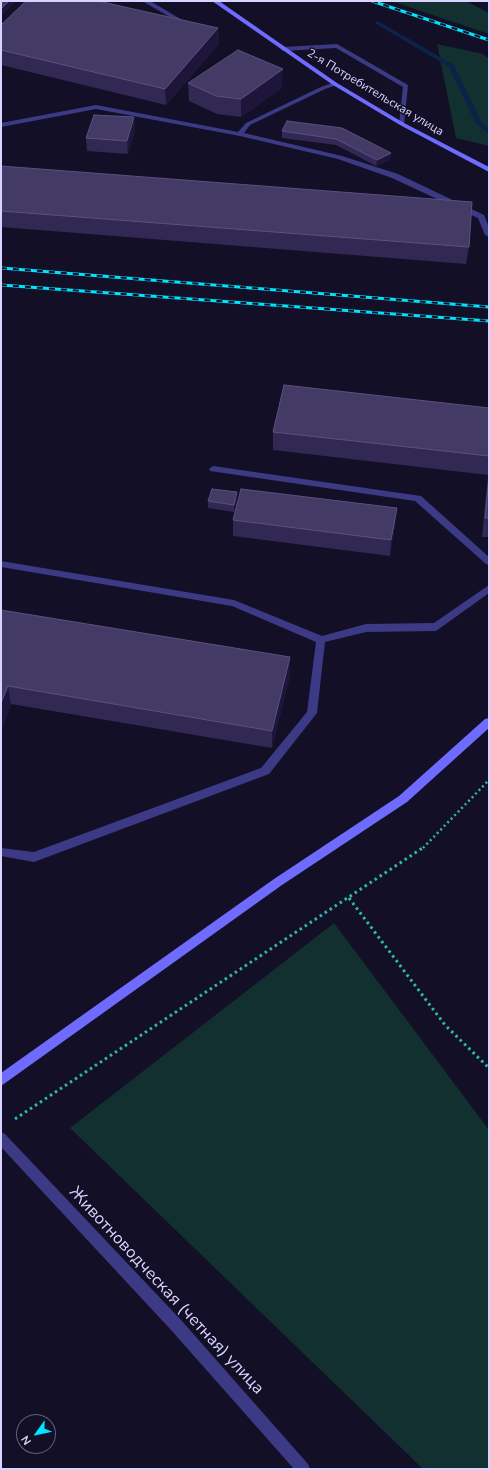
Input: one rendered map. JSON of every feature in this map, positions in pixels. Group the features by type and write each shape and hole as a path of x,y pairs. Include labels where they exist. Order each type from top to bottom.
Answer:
{"street":[{"path":"145,1 186,24"},
{"name":"2-я Потребительская улица","path":"215,1 335,84 402,124 489,170"},
{"path":"283,49 337,46 406,86 402,124"},
{"path":"240,134 248,124 323,88 335,84"},
{"path":"1,125 96,107 240,134 340,157 395,176 481,217 489,235"},
{"path":"213,469 418,498 489,562"},
{"path":"1,564 234,603 321,640 366,628 436,627 489,588"},
{"path":"1,852 34,857 265,771 312,713 321,640"},
{"path":"1,1080 278,882 404,799 489,722"},
{"name":"Животноводческая (четная) улица","path":"1,1138 176,1325 303,1469"}],"path":[{"path":"14,1119 420,851 489,780"},
{"path":"349,898 445,1025 489,1068"}],"green space":[{"path":"391,1 466,1 489,13 489,34"},
{"path":"437,44 483,54 489,59 489,146 456,138"},
{"path":"334,923 489,1130 489,1469 423,1469 70,1128"}],"building":[{"path":"1,1 9,1 1,9"},
{"path":"26,1 98,1 218,28 165,89 1,50 1,25"},
{"path":"238,50 283,69 241,99 216,96 188,83"},
{"path":"94,115 134,117 127,141 86,138"},
{"path":"287,121 342,128 391,153 377,160 336,139 282,131"},
{"path":"1,166 472,202 469,247 1,211"},
{"path":"284,385 489,408 489,456 273,432"},
{"path":"489,476 489,518 485,518"},
{"path":"212,489 237,492 234,505 208,501"},
{"path":"241,489 397,508 391,540 233,520"},
{"path":"1,610 290,657 272,731 8,686 1,703"}],"waterway":[{"path":"378,23 452,66 479,124 489,132"}],"railway":[{"path":"372,1 489,40"},
{"path":"1,268 489,307"},
{"path":"1,285 489,321"}]}
